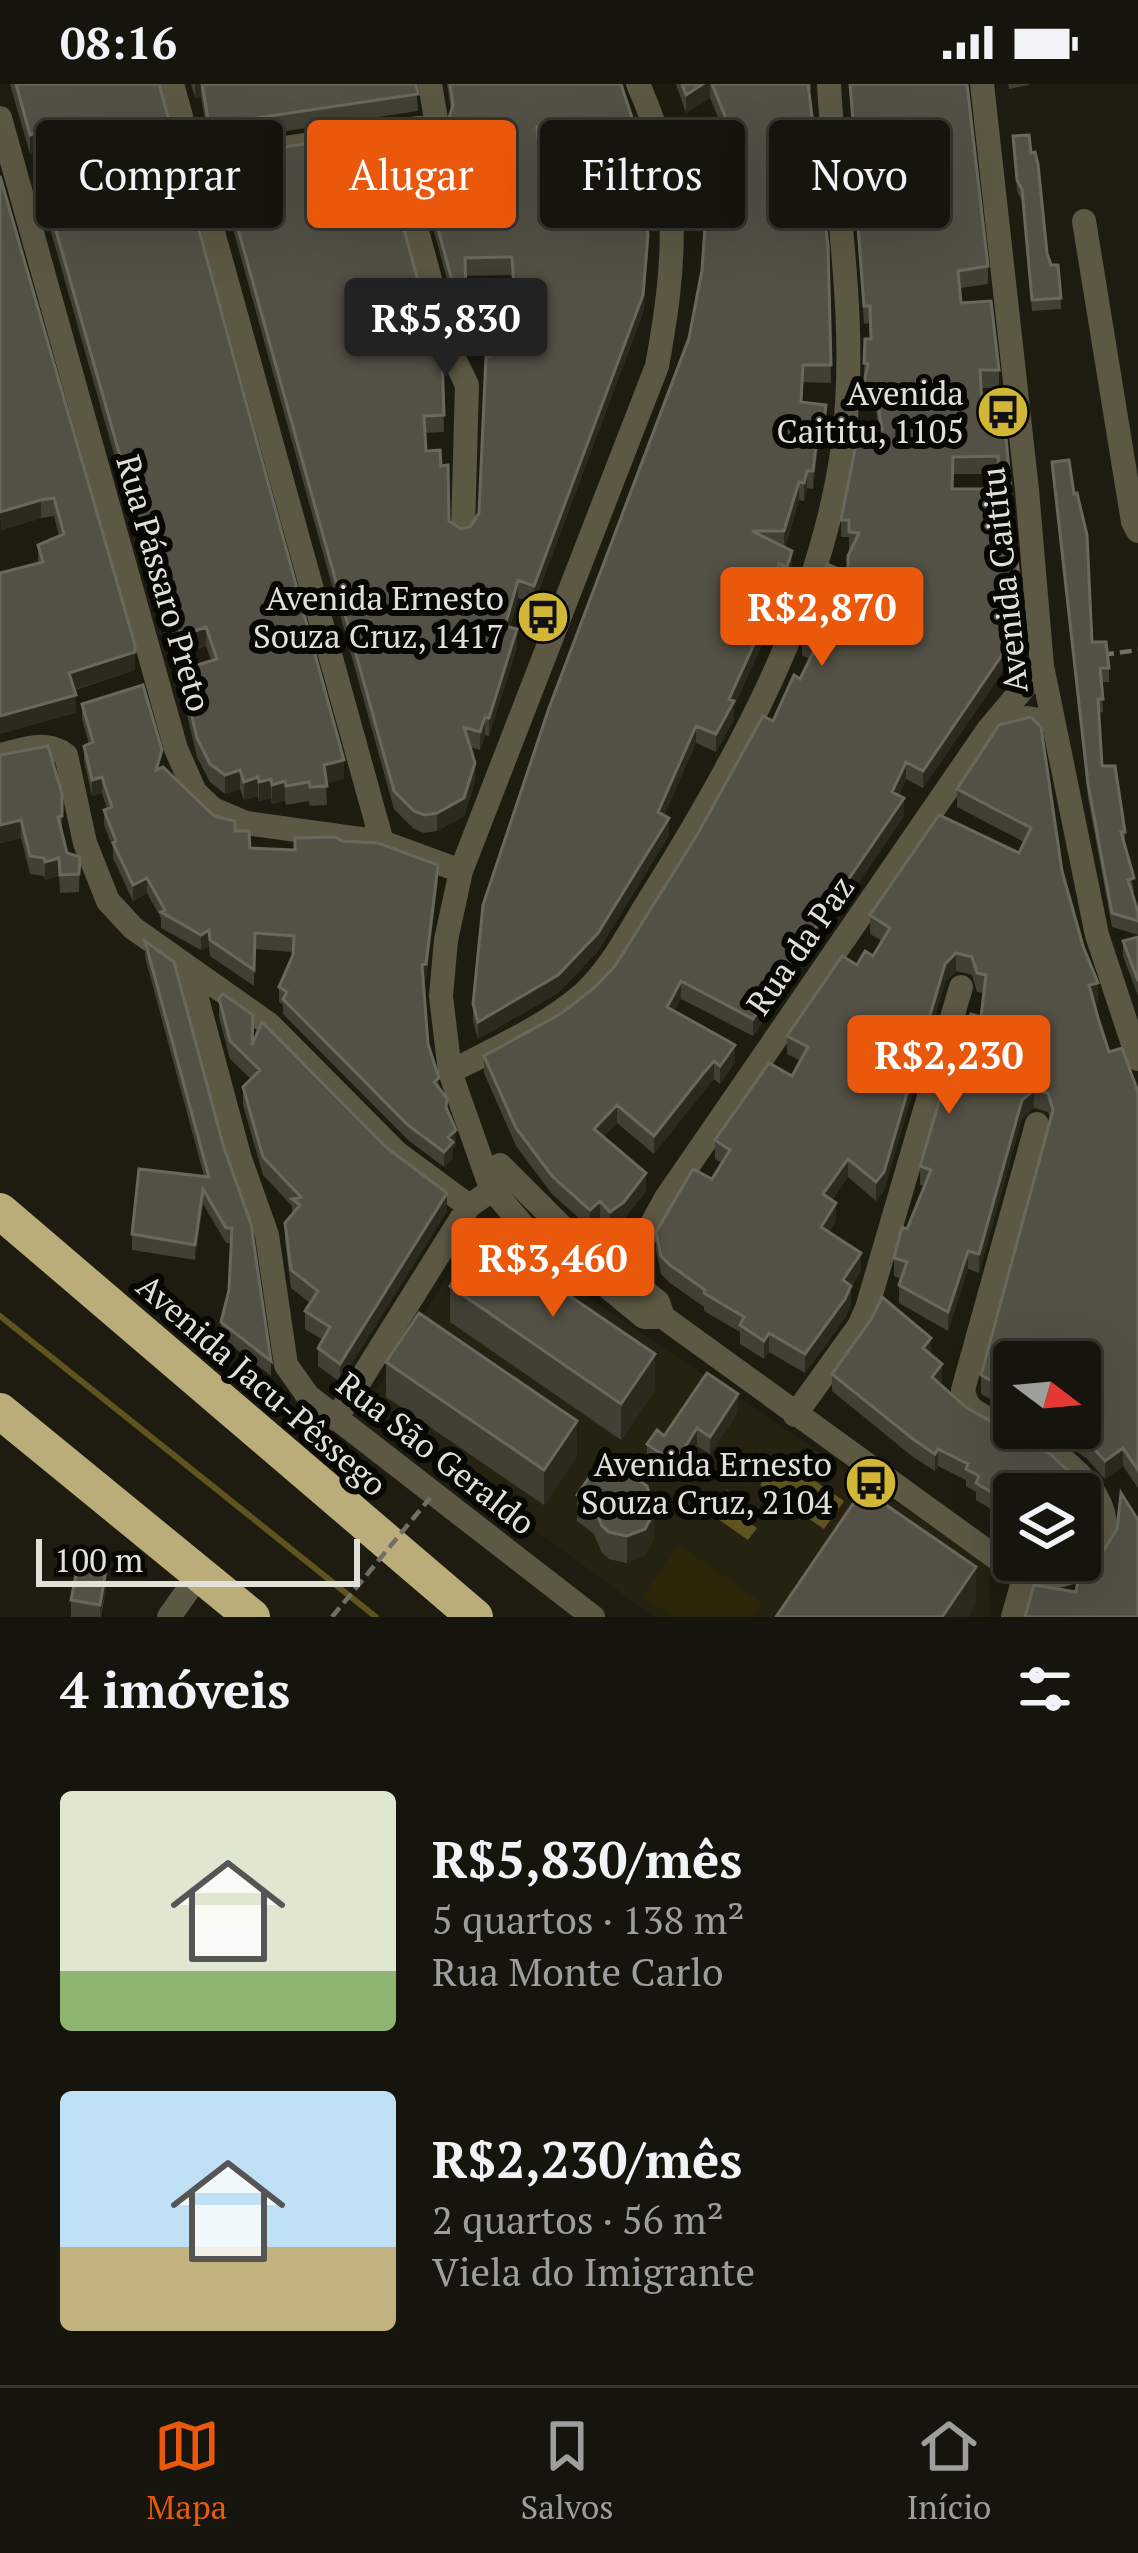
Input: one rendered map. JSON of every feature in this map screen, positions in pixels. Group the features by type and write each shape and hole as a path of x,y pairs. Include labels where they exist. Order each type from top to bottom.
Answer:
{"highway":[{"name":"Avenida Jacu-Pêssego","path":"0,1211 475,1617"},
{"path":"0,1411 253,1617"}],"street":[{"path":"172,84 182,120"},
{"path":"430,84 436,120"},
{"path":"638,84 667,164 674,220 672,283 657,365 461,872 446,940 441,996 450,1072 477,1142 531,1235 612,1270 658,1302 663,1317 993,1556"},
{"path":"450,1072 561,1011 604,973 684,844 767,688 803,602 825,533 844,441 850,358 829,84"},
{"name":"Avenida Caititu","path":"982,84 1028,490 1042,666 1097,934 1138,1059"},
{"name":"Rua Pássaro Preto","path":"0,118 176,749 195,792 213,809 246,823 382,842 461,872"},
{"path":"1084,221 1138,530"},
{"path":"212,228 382,842"},
{"path":"416,228 448,346 466,385 463,530"},
{"name":"Rua da Paz","path":"612,1270 988,730 1042,666"},
{"path":"988,730 1027,718 1053,722"},
{"path":"0,754 43,745 66,755 86,843 108,902 133,928 269,1024 397,1153 469,1206"},
{"name":"Rua São Geraldo","path":"189,969 240,1160 267,1234 286,1365 308,1396 336,1419 593,1617"},
{"path":"796,1415 867,1308 961,987"},
{"path":"1037,1124 963,1390 973,1409 1043,1446 1077,1473"},
{"path":"336,1419 469,1206 501,1182"},
{"path":"1101,1510 1106,1528 1101,1540"},
{"path":"169,1617 200,1573"},
{"path":"1013,1617 1023,1581"}],"path":[{"path":"466,385 478,343 478,323"},
{"path":"1086,656 1137,650"},
{"path":"332,1617 430,1498"}],"shaded area":[{"path":"479,1225 989,1565 990,1617 654,1617 366,1407"},
{"path":"780,1457 844,1501 824,1529 760,1485"},
{"path":"727,1490 740,1498 743,1519 757,1528 748,1540 711,1514"},
{"path":"678,1544 762,1602 752,1617 673,1617 643,1597"}],"building":[{"path":"16,84 159,84 169,120 36,120 36,133 30,135"},
{"path":"202,84 416,84 418,94 243,120 208,120"},
{"path":"450,84 621,84 633,120 540,120 540,228 647,228 648,235 643,295 534,586 518,580 505,626 517,629 489,718 485,717 480,732 464,727 475,763 464,798 424,815 394,791 238,228 283,228 283,147 307,144 307,228 404,228 442,354 444,415 424,416 426,451 440,450 441,466 448,465 449,521 461,529 470,527 479,513 492,308 462,318 438,228 516,228 516,120 449,118 453,105","holes":["512,257 514,290 466,293 465,258"]},
{"path":"682,84 703,84 686,95"},
{"path":"712,84 808,84 812,120 769,120 769,228 826,228 831,365 803,365 801,402 826,405 824,422 819,421 813,471 807,471 804,483 799,482 784,531 752,531 792,551 787,567 779,564 774,577 758,571 739,621 761,629 729,699 734,701 716,734 696,726 658,812 669,818 598,933 558,975 478,1022 473,1004 483,905 549,708 689,338 705,228 745,228 745,120 725,120"},
{"path":"850,84 967,84 988,266 958,271 961,303 991,301 999,370 980,370 982,403 1003,404 1023,624 923,771 906,762 892,792 904,798 753,1019 681,981 667,1007 735,1045 720,1066 714,1061 654,1136 617,1105 594,1129 646,1173 610,1212 600,1201 590,1210 552,1176 516,1128 484,1056 562,1013 615,966 697,835 763,716 773,721 794,675 800,679 817,645 802,637 827,564 848,573 848,556 859,533 849,532 849,520 841,520 859,429 882,430 875,386 863,387 868,364 864,363 865,339 871,339 870,306 864,306 858,228 950,228 950,120 853,120","holes":["998,456 1000,489 952,489 953,457"]},
{"path":"1029,135 1038,164 1047,253 1051,265 1058,265 1061,298 1032,300 1013,136"},
{"path":"0,176 135,652 69,673 76,695 0,716 0,573 43,562 38,545 64,534 54,498 0,512"},
{"path":"55,228 198,228 344,760 324,765 327,786 310,787 309,782 286,786 285,781 272,785 271,779 259,782 258,777 244,782 240,770 225,775 210,764 197,738 181,670 217,659 206,627 181,636 176,620 167,622"},
{"path":"1069,460 1087,535 1092,642 1106,642 1109,668 1100,668 1102,766 1115,766 1125,832 1121,832 1134,878 1128,880 1138,921 1112,913 1088,784 1052,462"},
{"path":"143,685 162,750 156,770 163,767 214,816 235,821 235,831 249,831 250,848 295,850 295,838 335,837 378,843 438,865 426,964 422,965 428,1044 439,1078 434,1082 447,1098 456,1130 448,1137 453,1142 444,1152 408,1125 283,999 287,992 279,987 293,955 294,936 255,933 254,970 210,940 209,930 201,935 161,912 165,910 147,878 133,885 113,843 104,810 112,807 102,777 92,780 84,746 93,742 82,704"},
{"path":"1031,717 1041,727 1062,871 1098,983 1089,985 1109,1052 1122,1048 1138,1092 1138,1470 1123,1448 1105,1461 1094,1449 1101,1449 1101,1341 993,1341 993,1382 981,1375 1053,1110 1048,1093 1034,1090 1022,1100 979,1254 968,1251 948,1312 899,1285 907,1262 894,1258 902,1227 907,1229 931,1170 920,1166 961,1028 966,1031 971,1014 981,1017 986,975 977,973 972,957 956,953 945,964 884,1172 876,1182 848,1159 823,1194 836,1203 821,1227 861,1253 843,1280 851,1286 845,1299 805,1354 769,1333 764,1341 740,1325 744,1317 704,1293 661,1256 656,1232 693,1169 712,1179 730,1150 715,1140 769,1063 792,1076 808,1047 787,1036 842,956 857,965 865,951 873,956 890,928 870,915 939,815 1019,853 1031,828 957,789 999,725"},
{"path":"48,746 62,794 62,816 58,817 67,853 80,857 79,874 60,875 59,858 45,862 30,856 21,820 0,825 0,755"},
{"path":"1138,937 1138,981 1123,941"},
{"path":"145,941 174,962 224,1148 251,1224 271,1361 221,1322 229,1290 232,1228 226,1228 203,1189 195,1245 132,1234 139,1169 209,1177"},
{"path":"223,994 253,1015 252,1045 262,1022 386,1147 447,1193 340,1364 318,1348 330,1327 305,1311 318,1291 291,1270 285,1223 300,1205 292,1199 301,1197 263,1157 243,1087 260,1070 230,1041 219,998"},
{"path":"483,1237 655,1354 621,1404 450,1286"},
{"path":"882,1297 931,1338 923,1348 942,1364 932,1377 967,1408 993,1422 993,1449 1041,1449 1071,1473 993,1473 993,1493 976,1483 979,1476 966,1469 968,1464 938,1449 935,1454 913,1439 832,1374"},
{"path":"419,1313 577,1421 544,1470 386,1362"},
{"path":"707,1373 738,1394 710,1437 697,1428 675,1463 647,1444 657,1430 664,1436"},
{"path":"597,1466 647,1486 654,1512 645,1529 627,1536 609,1532 594,1507 577,1495"},
{"path":"863,1489 976,1567 942,1617 776,1617"},
{"path":"1121,1493 1138,1520 1138,1617 1025,1617 1034,1585 1076,1592 1078,1581 1101,1581 1101,1552 1117,1529"},
{"path":"78,1564 106,1570 100,1605 71,1600"}],"waterway":[{"path":"0,1316 376,1617"}],"place":[{"name":"Avenida Caititu, 1105","path":"1003,412"},
{"name":"Avenida Ernesto Souza Cruz, 1417","path":"543,617"},
{"name":"Avenida Ernesto Souza Cruz, 2104","path":"871,1483"}]}
